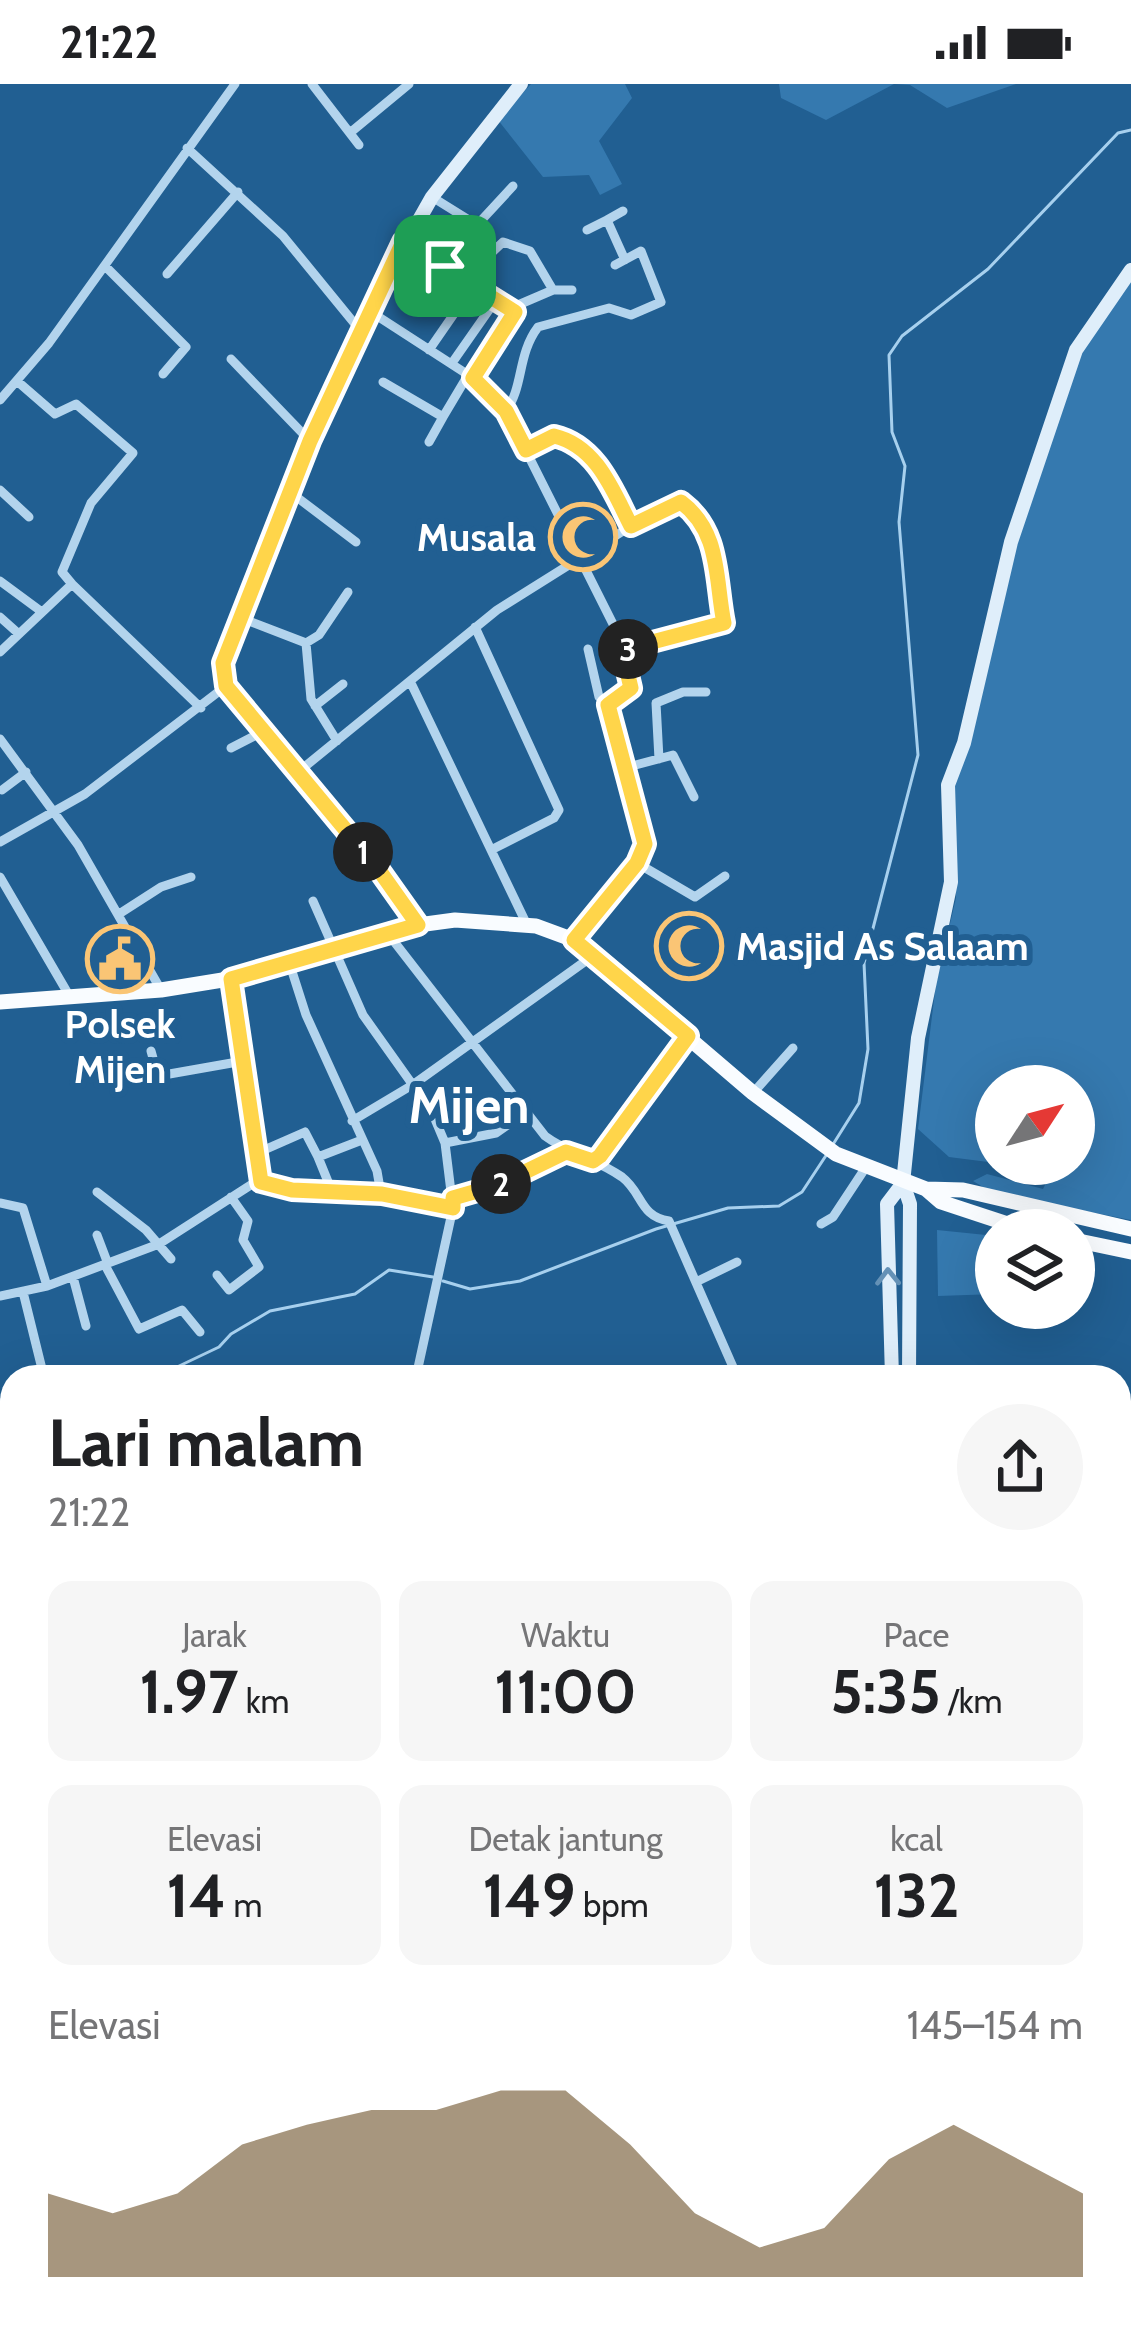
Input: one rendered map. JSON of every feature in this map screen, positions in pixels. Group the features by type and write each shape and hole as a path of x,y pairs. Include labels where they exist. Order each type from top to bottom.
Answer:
{"main road":[{"path":"0,1002 161,990 231,979 338,952 418,925 481,919 527,925 574,940 753,1094 829,1149 926,1189 963,1190 1131,1228"},
{"path":"926,1189 941,1202 975,1213"},
{"path":"1095,1244 1131,1252"}],"street":[{"path":"0,400 105,266 235,84"},
{"path":"312,84 358,145"},
{"path":"351,133 409,84"},
{"path":"418,925 226,686 223,663 358,329 432,197 520,84"},
{"path":"187,148 284,236 358,329"},
{"path":"445,266 513,186"},
{"path":"167,274 238,192"},
{"path":"432,197 477,226"},
{"path":"586,230 623,212"},
{"path":"607,220 620,262 654,244"},
{"path":"403,242 515,312"},
{"path":"429,350 470,282 503,242 530,251 553,290"},
{"path":"506,411 518,394 517,368 538,327 609,308 631,314 661,302 641,251"},
{"path":"105,266 186,347 164,374"},
{"path":"909,1365 910,1204 904,1183 918,1038 951,882 948,785 964,743 1011,542 1076,350 1131,270"},
{"path":"429,442 527,299 553,290 572,290"},
{"path":"452,363 496,300"},
{"path":"368,310 471,376 506,411 622,650 631,688 608,705"},
{"path":"231,359 310,441"},
{"path":"17,380 55,414 72,404 81,407 133,453 91,503 82,536 62,572 201,708"},
{"path":"383,382 443,417"},
{"path":"526,450 554,436 569,440 600,466 631,526"},
{"path":"0,490 29,517"},
{"path":"290,492 356,542"},
{"path":"298,773 475,627 579,557 680,502 712,539 724,623 622,650"},
{"path":"0,581 42,612"},
{"path":"0,652 72,584"},
{"path":"306,643 319,635 347,592"},
{"path":"0,617 19,634"},
{"path":"241,618 306,643"},
{"path":"475,627 559,810 554,818 493,849"},
{"path":"306,643 304,671 315,706 337,741"},
{"path":"574,940 637,863 645,844 628,766 608,705 599,697 588,649"},
{"path":"410,682 527,925"},
{"path":"315,706 343,684"},
{"path":"0,842 137,758 226,686"},
{"path":"659,759 656,703 683,692 706,692"},
{"path":"231,748 263,731"},
{"path":"0,739 54,811 161,990"},
{"path":"628,766 676,757 694,797"},
{"path":"2,790 26,772"},
{"path":"637,863 695,898 725,876"},
{"path":"0,877 71,998"},
{"path":"118,914 161,887 191,877"},
{"path":"313,902 378,1042 414,1084 445,1143 453,1203 419,1365"},
{"path":"389,935 525,1113 566,1152 626,1180 652,1218 670,1227 732,1365"},
{"path":"352,1121 414,1084 594,956"},
{"path":"290,965 382,1194"},
{"path":"231,979 260,1179"},
{"path":"593,1161 688,1036"},
{"path":"753,1094 793,1048"},
{"path":"152,1051 158,1076 243,1061"},
{"path":"445,1143 496,1133 525,1113"},
{"path":"255,1154 304,1132 333,1193"},
{"path":"318,1157 362,1140"},
{"path":"260,1179 292,1190 453,1203 566,1152"},
{"path":"821,1224 833,1217 866,1167"},
{"path":"0,1296 47,1286 159,1244 260,1179"},
{"path":"892,1365 887,1204 904,1183"},
{"path":"97,1192 171,1259"},
{"path":"217,1275 229,1290 259,1267 243,1240 248,1221 231,1197"},
{"path":"0,1203 23,1208 47,1286"},
{"path":"97,1234 139,1329 182,1310 200,1332"},
{"path":"698,1282 737,1262"},
{"path":"74,1277 86,1327"},
{"path":"23,1292 41,1365"},
{"path":"0,1606 0,1629"}],"shaded area":[{"path":"531,84 625,84 632,98 599,141 622,184 600,195 589,175 543,177 498,120"},
{"path":"779,84 894,84 826,120 781,98"},
{"path":"894,84 1016,84 947,108 910,85"},
{"path":"1131,280 1131,1220 1095,1213 1095,1209 993,1193 980,1185 1043,1189 1045,1185 1095,1185 1095,1065 975,1065 975,1160 949,1157 918,1129 936,984 956,898 954,786 1016,544 1082,352"},
{"path":"937,1230 975,1234 975,1295 938,1296"}],"waterway":[{"path":"832,1146 859,1103 868,1049 864,963 918,755 899,522 905,466 892,432 889,355 902,336 988,269 1118,133 1131,130"},
{"path":"443,1281 470,1289 520,1281 656,1229 728,1208 779,1206 802,1192 827,1154"},
{"path":"181,1365 219,1347 231,1334 270,1311 355,1294 389,1270 433,1277"}],"place":[{"name":"Musala","path":"583,537"},
{"name":"Masjid As Salaam","path":"689,946"},
{"name":"Polsek Mijen","path":"120,959"}],"district":[{"name":"Mijen","path":"469,1105"}],"route":[{"path":"403,242 445,266 515,312 473,378 506,411 526,450 554,436 569,440 600,466 631,526 680,502 686,504 712,539 724,623 622,650 631,688 608,705 628,766 645,844 637,863 574,940 688,1036 600,1156 593,1161 566,1152 498,1185 453,1198 453,1208 382,1194 292,1190 260,1179 231,979 338,952 418,925 379,870 226,686 223,663 310,441 358,329 403,242"}]}
